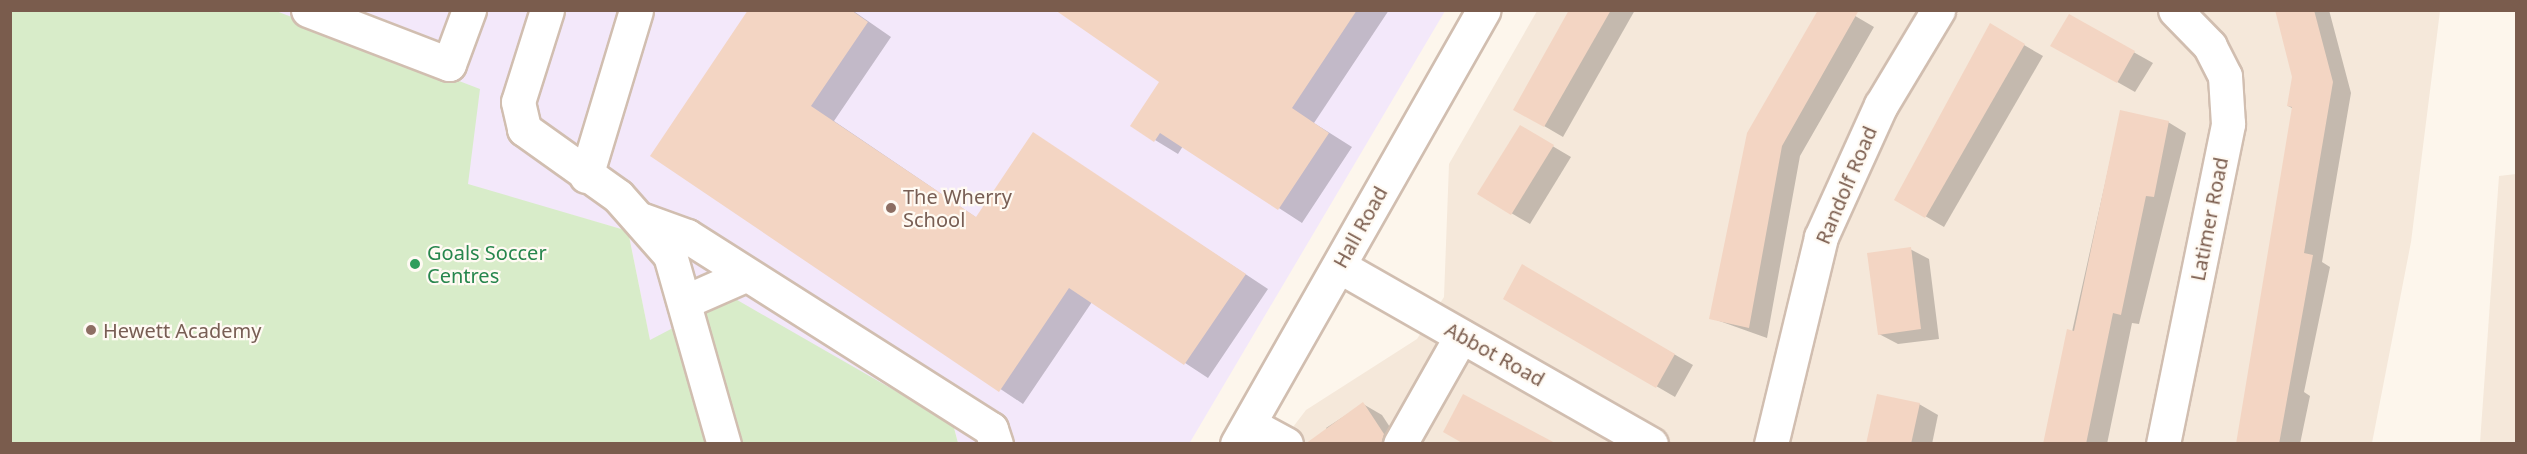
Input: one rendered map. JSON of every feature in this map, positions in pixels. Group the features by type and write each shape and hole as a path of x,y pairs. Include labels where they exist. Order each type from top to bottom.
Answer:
{"street":[{"path":"308,10 449,64 469,10"},
{"path":"547,10 518,102 524,129 642,219 670,255 724,444"},
{"path":"586,176 636,10"},
{"name":"Hall Road","path":"1243,434 1484,10"},
{"name":"Randolf Road","path":"1771,444 1821,237 1881,105 1938,10"},
{"name":"Latimer Road","path":"2163,444 2228,124 2225,76 2210,46 2175,10"},
{"path":"642,219 687,236 743,276 991,429 996,444"},
{"name":"Abbot Road","path":"1339,266 1650,444"},
{"path":"684,302 743,276"},
{"path":"1400,444 1461,336"},
{"path":"1243,434 1286,444"}],"shaded area":[{"path":"10,11 1445,11 1189,444 958,443 953,424 650,341 628,231 467,185 471,155 11,443"},
{"path":"1537,11 2440,11 2411,242 2372,443 1280,444 1306,410 1417,339 1444,297 1449,164"},
{"path":"2516,174 2516,443 2480,443 2499,176"}],"green space":[{"path":"10,11 276,11 480,89 468,184 628,231 650,340 732,297 953,424 958,443 11,443"}],"building":[{"path":"748,10 851,10 868,22 811,106 976,217 1033,132 1246,274 1184,365 1069,288 999,392 650,156"},
{"path":"1055,10 1357,10 1292,108 1329,133 1278,210 1160,133 1154,142 1130,126 1159,82"},
{"path":"1569,10 1611,10 1544,127 1513,110"},
{"path":"1818,10 1859,10 1782,146 1749,328 1709,319 1747,133"},
{"path":"2275,10 2314,10 2333,82 2304,253 2313,255 2279,444 2236,444 2292,107 2287,106 2292,77"},
{"path":"2069,14 2135,51 2117,83 2050,46"},
{"path":"1990,23 2025,44 1925,218 1894,200"},
{"path":"2120,110 2169,121 2154,197 2146,196 2121,315 2113,313 2086,444 2043,444 2067,329 2074,331"},
{"path":"1520,125 1554,145 1511,215 1477,194"},
{"path":"1911,247 1921,329 1878,335 1867,253"},
{"path":"1522,264 1675,354 1656,388 1503,299"},
{"path":"1463,394 1557,444 1464,444 1443,432"},
{"path":"1877,394 1920,403 1911,444 1866,444"},
{"path":"1363,402 1384,434 1381,444 1305,444"}],"place":[{"name":"The Wherry School","path":"891,208"},
{"name":"Goals Soccer Centres","path":"415,264"},
{"name":"Hewett Academy","path":"91,330"}]}
